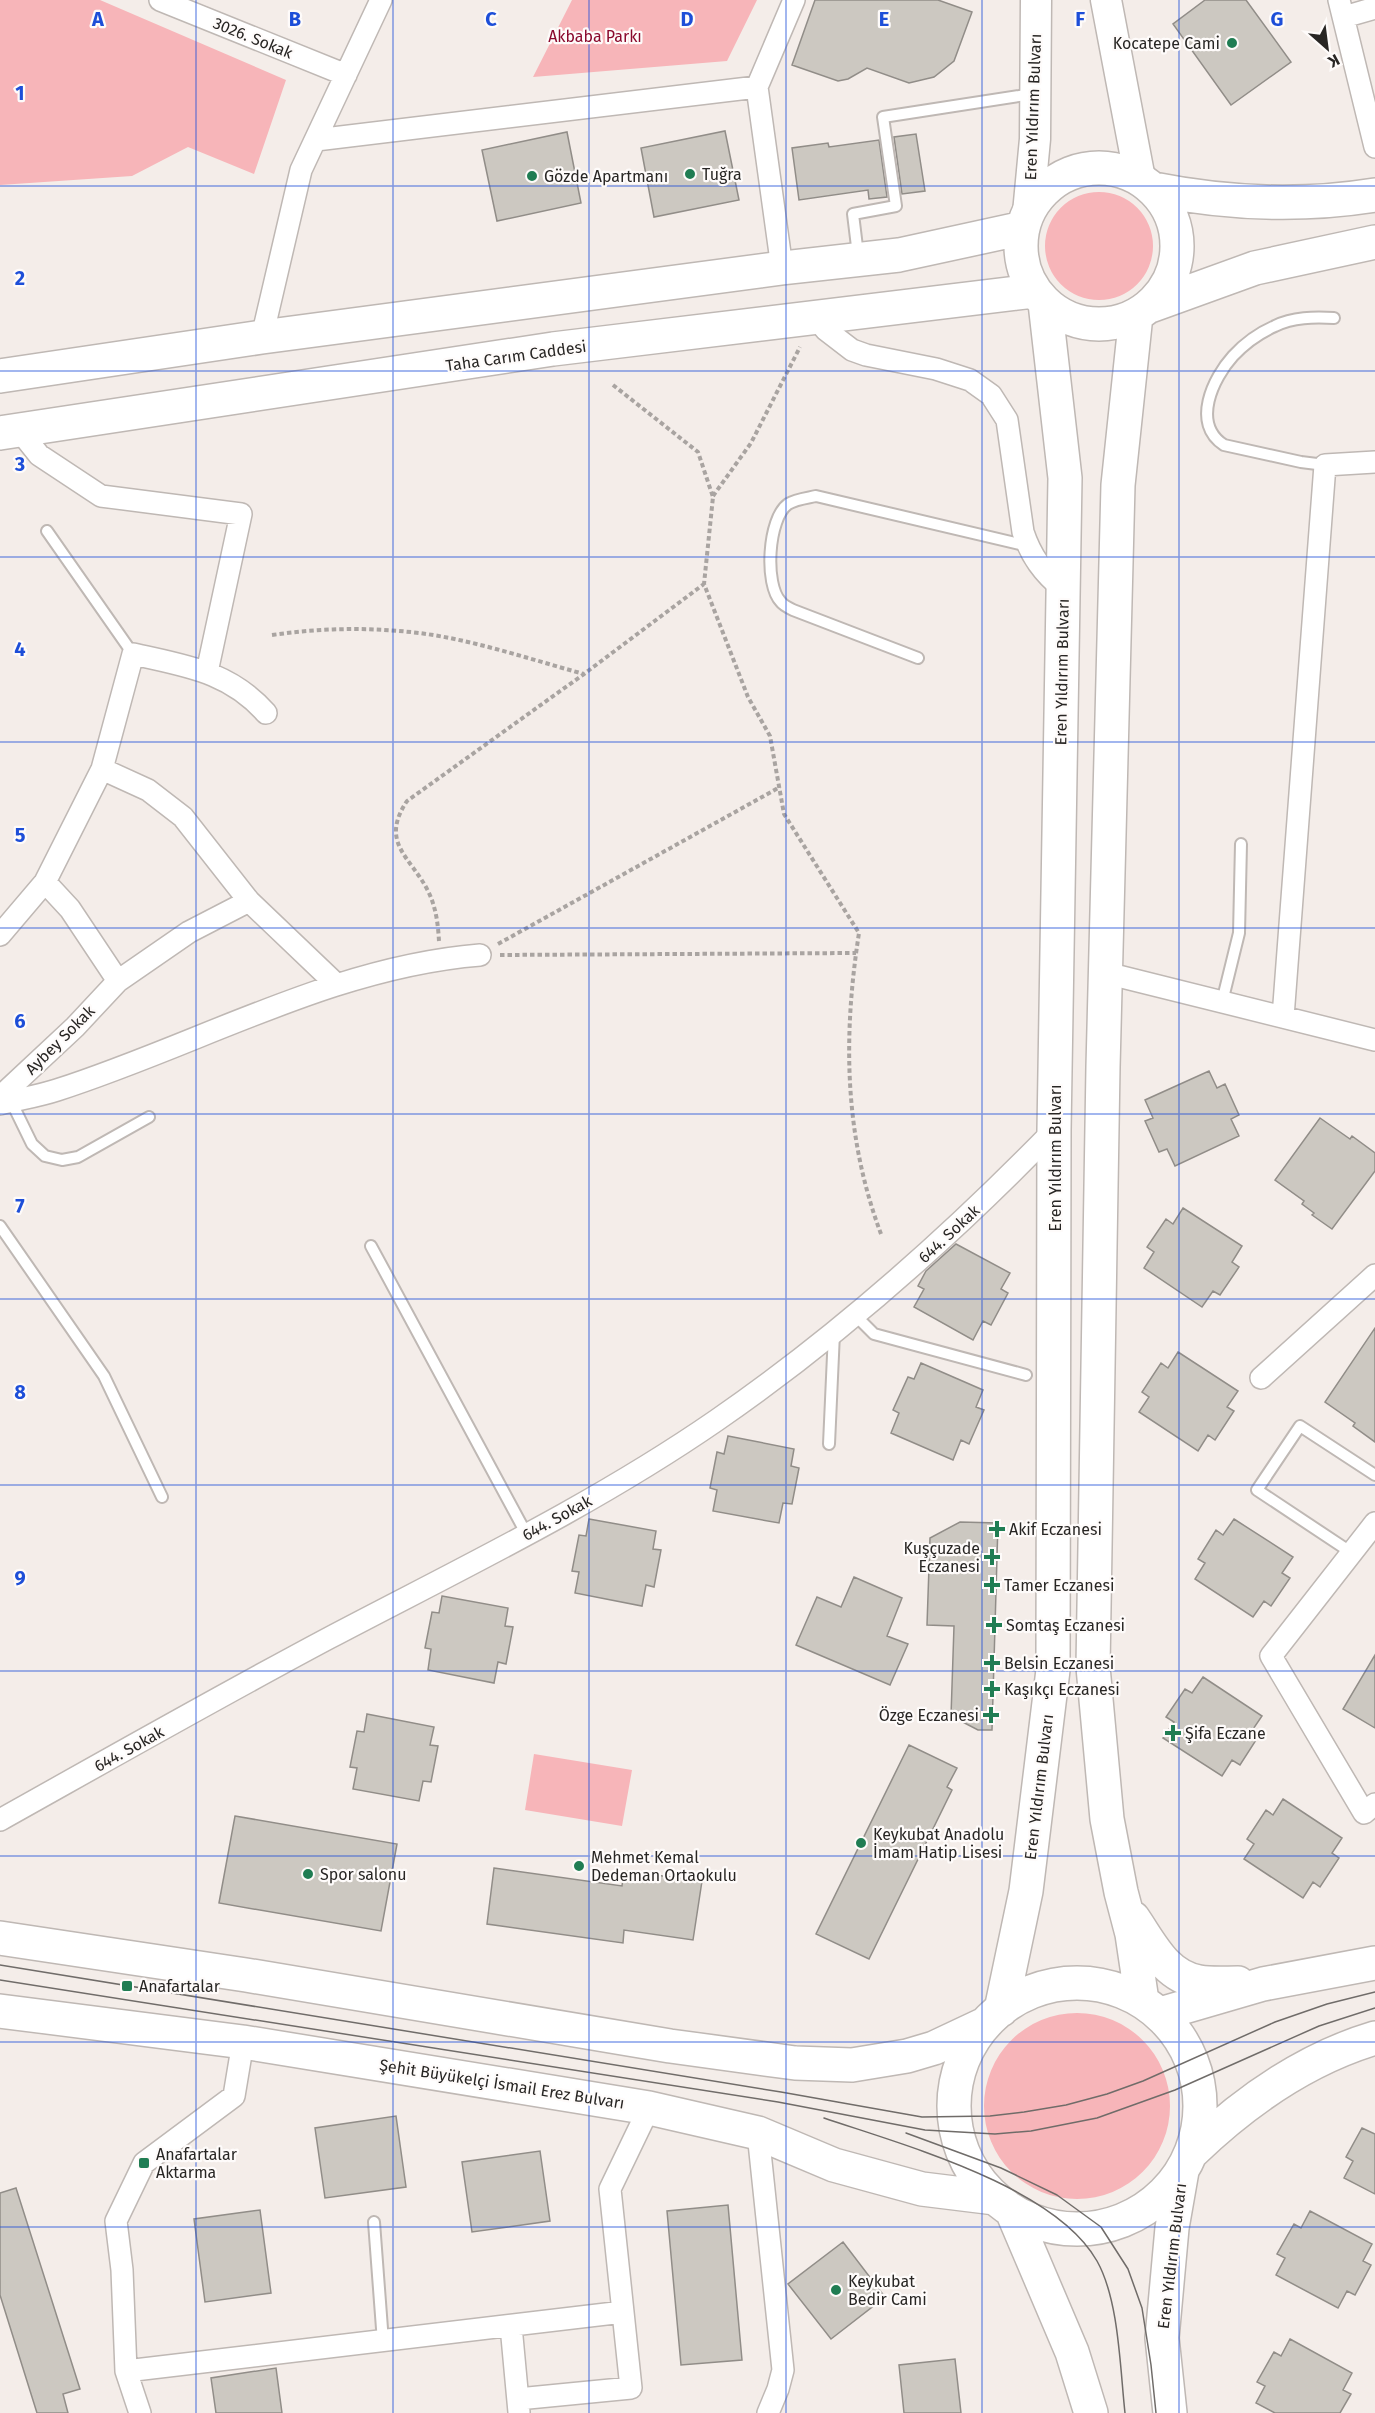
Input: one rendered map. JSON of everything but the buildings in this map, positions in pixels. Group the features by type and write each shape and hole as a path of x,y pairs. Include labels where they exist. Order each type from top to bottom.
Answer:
{"main road":[{"path":"1375,195 1298,203 1254,203 1197,198 1146,184 1109,169 1093,168 1077,172 1048,187 1025,221 1022,261 1026,277 1040,297 1073,320 1089,324 1113,323 1255,268 1375,243"},
{"path":"1146,184 1164,202 1171,216 1176,232 1177,248 1170,280 1161,294 1143,310 1118,485 1093,1668 1107,1819 1124,1905 1151,2008"},
{"path":"0,376 261,337 782,268 899,255 1025,221"},
{"name":"Taha Carım Caddesi","path":"12,431 553,350 815,317 1040,297"},
{"name":"Eren Yıldırım Bulvarı","path":"993,2017 1028,1880 1053,1670 1054,1130 1065,478 1040,297"},
{"path":"1124,1905 1164,1963 1179,1976 1200,1982 1263,1984"},
{"path":"0,1938 246,1975 680,2048 823,2066 879,2062 934,2048 993,2017 1019,1998 1039,1989 1060,1984 1081,1983 1102,1986 1123,1992 1151,2008 1375,1963"},
{"name":"Eren Yıldırım Bulvarı","path":"1151,2008 1174,2030 1186,2048 1199,2088 1198,2131 1187,2161 1167,2273 1162,2338 1170,2413"},
{"name":"Şehit Büyükelçi İsmail Erez Bulvarı","path":"0,2011 243,2042 649,2108 758,2133 834,2165 922,2189 1003,2205"},
{"path":"993,2017 972,2042 962,2061 956,2081 954,2103 962,2153 968,2165 1003,2205 1072,2352 1091,2413"},
{"path":"1003,2205 1031,2221 1073,2230 1101,2227 1135,2215 1169,2188 1187,2161 1242,2108 1281,2081 1314,2063 1375,2038"}],"street":[{"name":"3026. Sokak","path":"160,0 346,75"},
{"path":"261,337 302,170 381,0"},
{"path":"782,268 757,87 794,0"},
{"name":"Eren Yıldırım Bulvarı","path":"1025,221 1035,140 1036,0"},
{"path":"1107,0 1146,184"},
{"path":"1375,8 1342,9 1375,147"},
{"path":"316,140 757,87"},
{"path":"815,317 839,341 852,350 936,369 970,380 992,395 1007,420 1023,532 1028,546 1042,570 1064,589"},
{"path":"12,431 27,440 39,455 101,496 241,514 207,672"},
{"path":"1283,1017 1325,465 1375,462"},
{"path":"0,934 45,882 102,769 133,654 207,672 228,680 244,691 266,713"},
{"path":"102,769 148,790 183,817 249,901 336,984"},
{"path":"45,882 70,909 118,981"},
{"name":"Aybey Sokak","path":"4,1100 118,981 189,932 249,901"},
{"path":"4,1100 57,1090 336,984 436,958 480,955"},
{"path":"1106,973 1375,1040"},
{"name":"644. Sokak","path":"0,1820 325,1640 528,1535 591,1499 698,1432 775,1378 856,1316 948,1236 1054,1130"},
{"path":"1261,1378 1375,1275"},
{"path":"1375,1523 1271,1656 1364,1813 1375,1804"},
{"path":"140,2413 126,2371 122,2270 116,2222 144,2163 234,2096 243,2042"},
{"path":"511,2326 519,2406 631,2388 610,2189 649,2108"},
{"path":"758,2133 783,2370 778,2390 768,2413"},
{"path":"126,2371 623,2312"}],"lane":[{"path":"858,260 853,214 896,206 883,117 1036,94"},
{"path":"1325,465 1224,445 1214,437 1209,429 1207,412 1213,389 1221,372 1246,344 1278,324 1306,318 1334,318"},
{"path":"918,658 793,610 780,602 775,593 770,554 780,514 788,504 816,496 1028,546"},
{"path":"47,531 133,654"},
{"path":"1222,1002 1239,933 1241,844"},
{"path":"4,1100 32,1144 45,1156 62,1160 78,1157 149,1117"},
{"path":"0,1226 104,1376 162,1497"},
{"path":"371,1246 528,1535"},
{"path":"856,1316 874,1334 1026,1376"},
{"path":"829,1444 834,1333"},
{"path":"1352,1552 1257,1490 1300,1426 1375,1475"},
{"path":"374,2222 383,2342"}],"path":[{"path":"713,497 751,443 815,317"},
{"path":"613,385 698,452 713,497 704,584 748,697 770,736 784,814 859,933 850,997 850,1092 859,1158 867,1192 881,1233"},
{"path":"436,958 439,942 434,907 422,880 406,860 397,842 397,821 401,811 415,793 584,674 704,584"},
{"path":"272,635 345,628 421,633 460,640 584,674"},
{"path":"480,955 780,787"},
{"path":"480,955 856,954"}],"green space":[{"path":"0,0 100,0 286,80 254,174 188,147 132,176 0,185"},
{"name":"Akbaba Parkı","path":"572,0 757,0 727,61 533,77"},
{"path":"1099,192 1120,196 1137,208 1149,225 1153,246 1149,267 1137,284 1120,296 1099,300 1078,296 1061,284 1049,267 1045,246 1049,225 1061,208 1078,196"},
{"path":"534,1754 632,1770 622,1826 525,1810"},
{"path":"1077,2013 1113,2020 1143,2040 1163,2070 1170,2106 1163,2142 1143,2172 1113,2192 1077,2199 1041,2192 1011,2172 991,2142 984,2106 991,2070 1011,2040 1041,2020"}],"tram line":[{"path":"0,1965 922,2117 990,2116 1024,2112 1066,2105 1107,2094 1143,2081 1275,2022 1327,2004 1375,1992"},
{"path":"0,1980 778,2102 925,2130 995,2134 1031,2131 1097,2118 1175,2090 1319,2026 1375,2008"},
{"path":"824,2118 934,2155 974,2172 1013,2190 1048,2211 1076,2234 1097,2261 1110,2295 1117,2335 1125,2413"},
{"path":"906,2133 1001,2168 1057,2195 1101,2227 1128,2269 1142,2308 1156,2413"}],"place":[{"name":"Kocatepe Cami","path":"1232,43"},
{"name":"Tuğra","path":"690,174"},
{"name":"Gözde Apartmanı","path":"532,176"},
{"name":"Akif Eczanesi","path":"997,1529"},
{"name":"Kuşçuzade Eczanesi","path":"992,1557"},
{"name":"Tamer Eczanesi","path":"992,1585"},
{"name":"Somtaş Eczanesi","path":"994,1625"},
{"name":"Belsin Eczanesi","path":"992,1663"},
{"name":"Kaşıkçı Eczanesi","path":"992,1689"},
{"name":"Özge Eczanesi","path":"991,1715"},
{"name":"Şifa Eczane","path":"1173,1733"},
{"name":"Keykubat Anadolu İmam Hatip Lisesi","path":"861,1843"},
{"name":"Mehmet Kemal Dedeman Ortaokulu","path":"579,1866"},
{"name":"Spor salonu","path":"308,1874"},
{"name":"Anafartalar","path":"127,1986"},
{"name":"Anafartalar Aktarma","path":"144,2163"},
{"name":"Keykubat Bedir Cami","path":"836,2290"}]}
